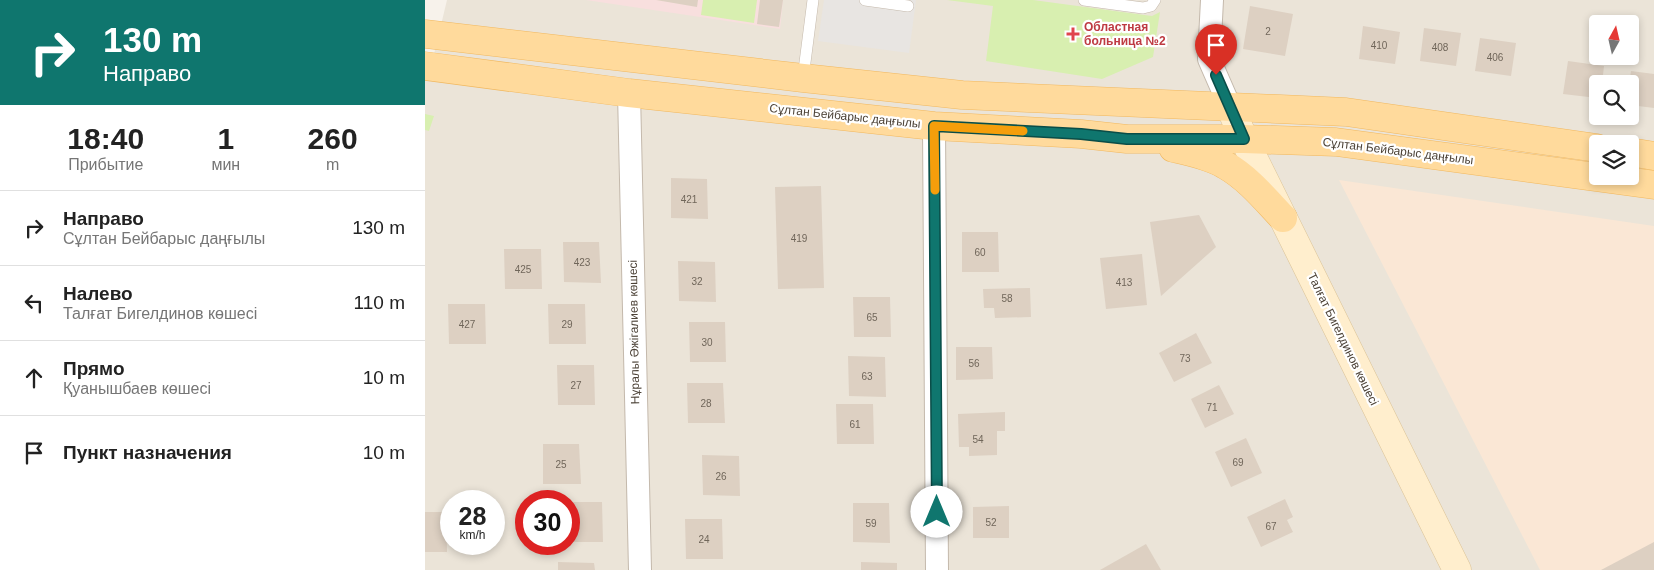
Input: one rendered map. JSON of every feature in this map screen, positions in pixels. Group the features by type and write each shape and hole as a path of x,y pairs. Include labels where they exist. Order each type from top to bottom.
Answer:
{"main road":[{"path":"425,34 962,95 1346,112 1589,147"},
{"name":"Сұлтан Бейбарыс даңғылы","path":"425,66 629,94 934,126 1081,134 1127,139 1244,139 1336,142 1654,185"},
{"path":"1127,139 1191,152 1225,164 1248,181 1283,218"},
{"path":"1639,154 1654,156"}],"street":[{"path":"1212,0 1209,60 1230,107"},
{"name":"Нұралы Әжiгалиев көшесi","path":"629,94 640,570"},
{"name":"Талғат Бигелдинов көшесі","path":"1230,107 1244,139 1457,570"},
{"path":"934,126 937,570"}],"lane":[{"path":"803,78 813,0"},
{"path":"865,0 908,6"},
{"path":"1084,0 1143,8 1151,6 1155,0"}],"shaded area":[{"path":"447,0 1654,0 1654,570 425,570 425,79 428,79"},
{"path":"586,0 783,0 780,29"},
{"path":"824,0 916,0 909,53 818,41"},
{"path":"1339,180 1654,226 1654,570 1540,570"}],"green space":[{"path":"703,0 757,0 754,23 701,15"},
{"name":"Областная больница №2","path":"947,0 1033,0 1152,16 1160,12 1153,57 1102,79 986,61 993,6"},
{"path":"425,114 434,116 429,131 425,130"}],"building":[{"path":"656,0 698,0 697,7"},
{"path":"760,0 783,0 779,27 757,24"},
{"path":"1250,6 1293,14 1285,56 1243,49"},
{"path":"1363,26 1400,32 1395,64 1359,59"},
{"path":"1424,28 1461,33 1456,66 1420,61"},
{"path":"1480,38 1516,43 1511,76 1475,71"},
{"path":"1568,61 1604,66 1603,75 1589,75 1589,97 1563,94"},
{"path":"1631,71 1654,74 1654,108 1639,106 1639,75 1630,75"},
{"path":"671,178 707,179 708,219 671,218"},
{"path":"821,186 824,288 778,289 775,187"},
{"path":"1199,215 1216,247 1161,296 1150,222"},
{"path":"962,232 998,232 999,272 962,272"},
{"path":"563,242 599,242 601,283 564,282"},
{"path":"504,249 541,249 542,289 505,289"},
{"path":"1142,254 1147,305 1106,309 1100,258"},
{"path":"678,261 715,262 716,302 679,301"},
{"path":"1030,288 1031,317 995,318 994,308 984,308 983,289"},
{"path":"853,297 890,297 891,337 854,337"},
{"path":"448,304 485,304 486,344 449,344"},
{"path":"548,304 585,304 586,344 549,344"},
{"path":"689,322 725,322 726,362 690,362"},
{"path":"1196,333 1212,363 1174,382 1159,353"},
{"path":"956,347 992,347 993,379 956,380"},
{"path":"848,356 885,357 886,397 849,396"},
{"path":"557,365 594,365 595,405 558,405"},
{"path":"687,383 723,383 725,423 688,423"},
{"path":"1219,385 1234,414 1205,428 1191,399"},
{"path":"836,404 873,404 874,444 837,444"},
{"path":"1005,412 1005,431 997,431 997,455 969,456 969,447 959,447 958,414"},
{"path":"1246,438 1262,473 1231,487 1215,452"},
{"path":"543,444 579,444 581,484 543,484"},
{"path":"702,455 739,456 740,496 703,495"},
{"path":"1285,499 1293,517 1287,520 1293,532 1261,547 1247,517"},
{"path":"580,502 602,502 603,542 580,542"},
{"path":"853,503 889,503 890,543 853,542"},
{"path":"1009,506 1009,538 973,538 973,507"},
{"path":"425,512 440,512 440,552 425,552"},
{"path":"685,519 722,519 723,559 686,559"},
{"path":"1654,542 1654,570 1601,570"},
{"path":"1146,544 1161,570 1100,570"},
{"path":"558,562 594,563 595,570 558,570"},
{"path":"861,562 897,563 897,570 861,570"}],"slow traffic":[{"path":"935,190 934,126 1023,131"}],"place":[{"name":"Областная больница №2","path":"1073,34"}],"route":[{"path":"937,512 934,126 1081,134 1127,139 1244,139 1216,75"}]}
